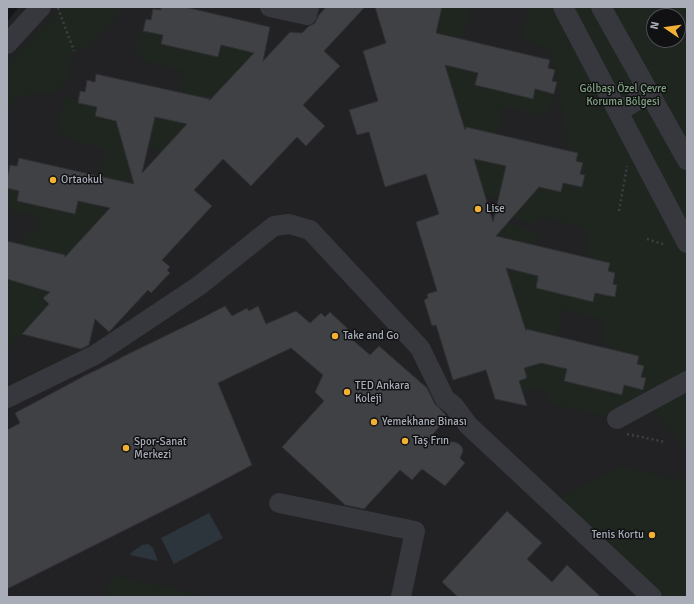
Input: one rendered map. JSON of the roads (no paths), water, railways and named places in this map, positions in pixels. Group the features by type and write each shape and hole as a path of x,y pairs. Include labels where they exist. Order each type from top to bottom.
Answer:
{"street":[{"path":"7,44 41,7"},
{"path":"270,7 307,15 309,7"},
{"path":"563,7 687,243"},
{"path":"601,7 687,160"},
{"path":"618,112 649,93"},
{"path":"7,398 95,355 200,284 274,226 289,224 310,230 420,348 446,399 454,406 468,425 652,597"},
{"path":"622,427 687,381"},
{"path":"279,503 415,531 401,597"}],"place":[{"name":"Ortaokul","path":"53,180"},
{"name":"Lise","path":"478,209"},
{"name":"Take and Go","path":"335,336"},
{"name":"TED Ankara Koleji","path":"347,392"},
{"name":"Yemekhane Binası","path":"374,422"},
{"name":"Taş Frın","path":"405,441"},
{"name":"Spor-Sanat Merkezi","path":"126,448"},
{"name":"Tenis Kortu","path":"652,535"}],"park label":[{"name":"Gölbaşı Özel Çevre Koruma Bölgesi","path":"623,95"}]}
